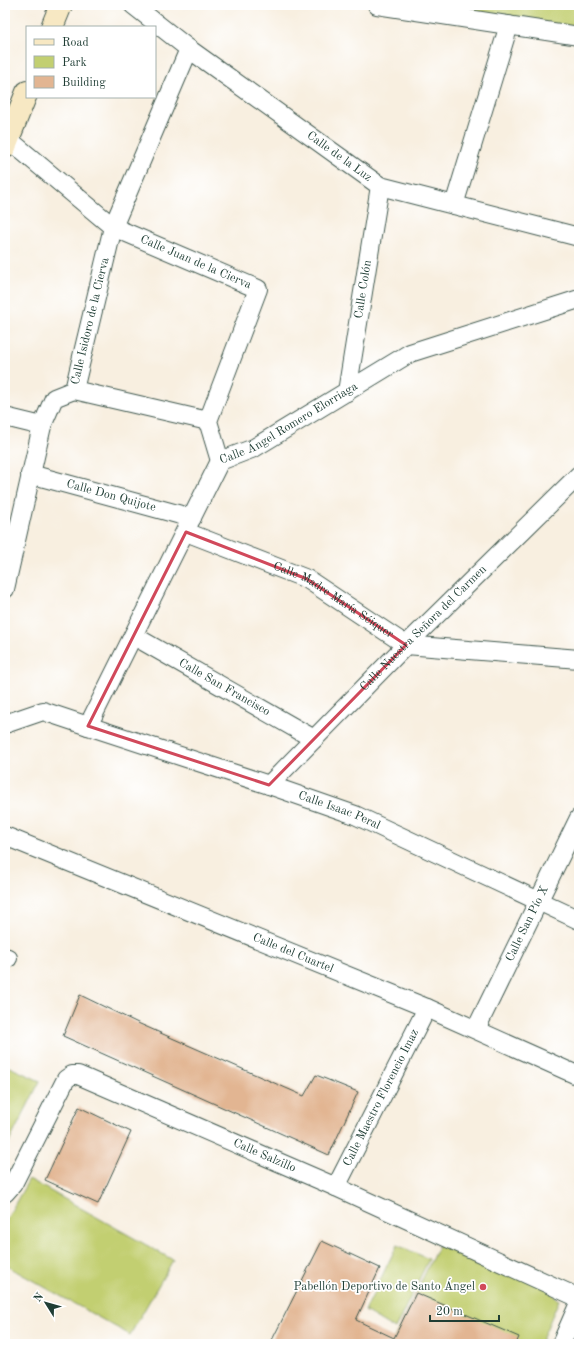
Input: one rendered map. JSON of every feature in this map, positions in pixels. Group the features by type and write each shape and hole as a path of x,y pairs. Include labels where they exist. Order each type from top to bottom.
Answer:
{"main road":[{"path":"52,26 61,5"},
{"path":"7,143 26,95"}],"street":[{"name":"Calle de la Luz","path":"133,5 189,49 380,186 579,237"},
{"path":"377,5 579,36"},
{"path":"454,205 509,25"},
{"name":"Calle Isidoro de la Cierva","path":"5,589 42,426 54,398 74,390 113,227 189,49"},
{"name":"Calle Juan de la Cierva","path":"7,143 113,227 258,289 208,421"},
{"name":"Calle Colón","path":"347,392 380,186"},
{"name":"Calle Ángel Romero Elorriaga","path":"88,726 220,461 254,448 410,353 579,298"},
{"path":"74,390 208,421 220,461"},
{"path":"5,417 42,426"},
{"name":"Calle Don Quijote","path":"30,474 189,525"},
{"name":"Calle Nuestra Señora del Carmen","path":"269,785 406,645 579,474"},
{"name":"Calle Madre María Séiquer","path":"189,525 307,580 406,645 579,659"},
{"name":"Calle San Francisco","path":"134,636 314,739"},
{"path":"5,724 43,711 88,726"},
{"name":"Calle Isaac Peral","path":"88,726 269,785 355,815 579,920"},
{"name":"Calle San Pío X","path":"476,1029 579,818"},
{"name":"Calle del Cuartel","path":"5,836 427,1008 579,1076"},
{"name":"Calle Maestro Florencio Imaz","path":"336,1187 427,1008"},
{"name":"Calle Salzillo","path":"5,1193 13,1184 66,1079 78,1075 336,1187 579,1298"},
{"path":"561,1344 579,1302"}],"highlighted area":[{"path":"186,532 307,579 406,645 269,785 88,726"}],"green space":[{"path":"377,5 579,5 579,36"},
{"path":"5,1065 40,1081 5,1150"},
{"path":"29,1179 173,1260 130,1335 5,1265 5,1222"},
{"name":"Pabellón Deportivo de Santo Ángel","path":"443,1236 541,1282 559,1300 540,1344 391,1344"},
{"path":"397,1245 429,1259 395,1329 365,1311"}],"building":[{"path":"80,995 140,1024 304,1096 316,1075 358,1092 329,1155 63,1036"},
{"path":"79,1107 131,1132 98,1204 45,1180"},
{"path":"322,1241 380,1268 356,1320 394,1338 416,1293 519,1337 516,1344 270,1344"}],"place":[{"name":"Pabellón Deportivo de Santo Ángel","path":"483,1287"}]}
